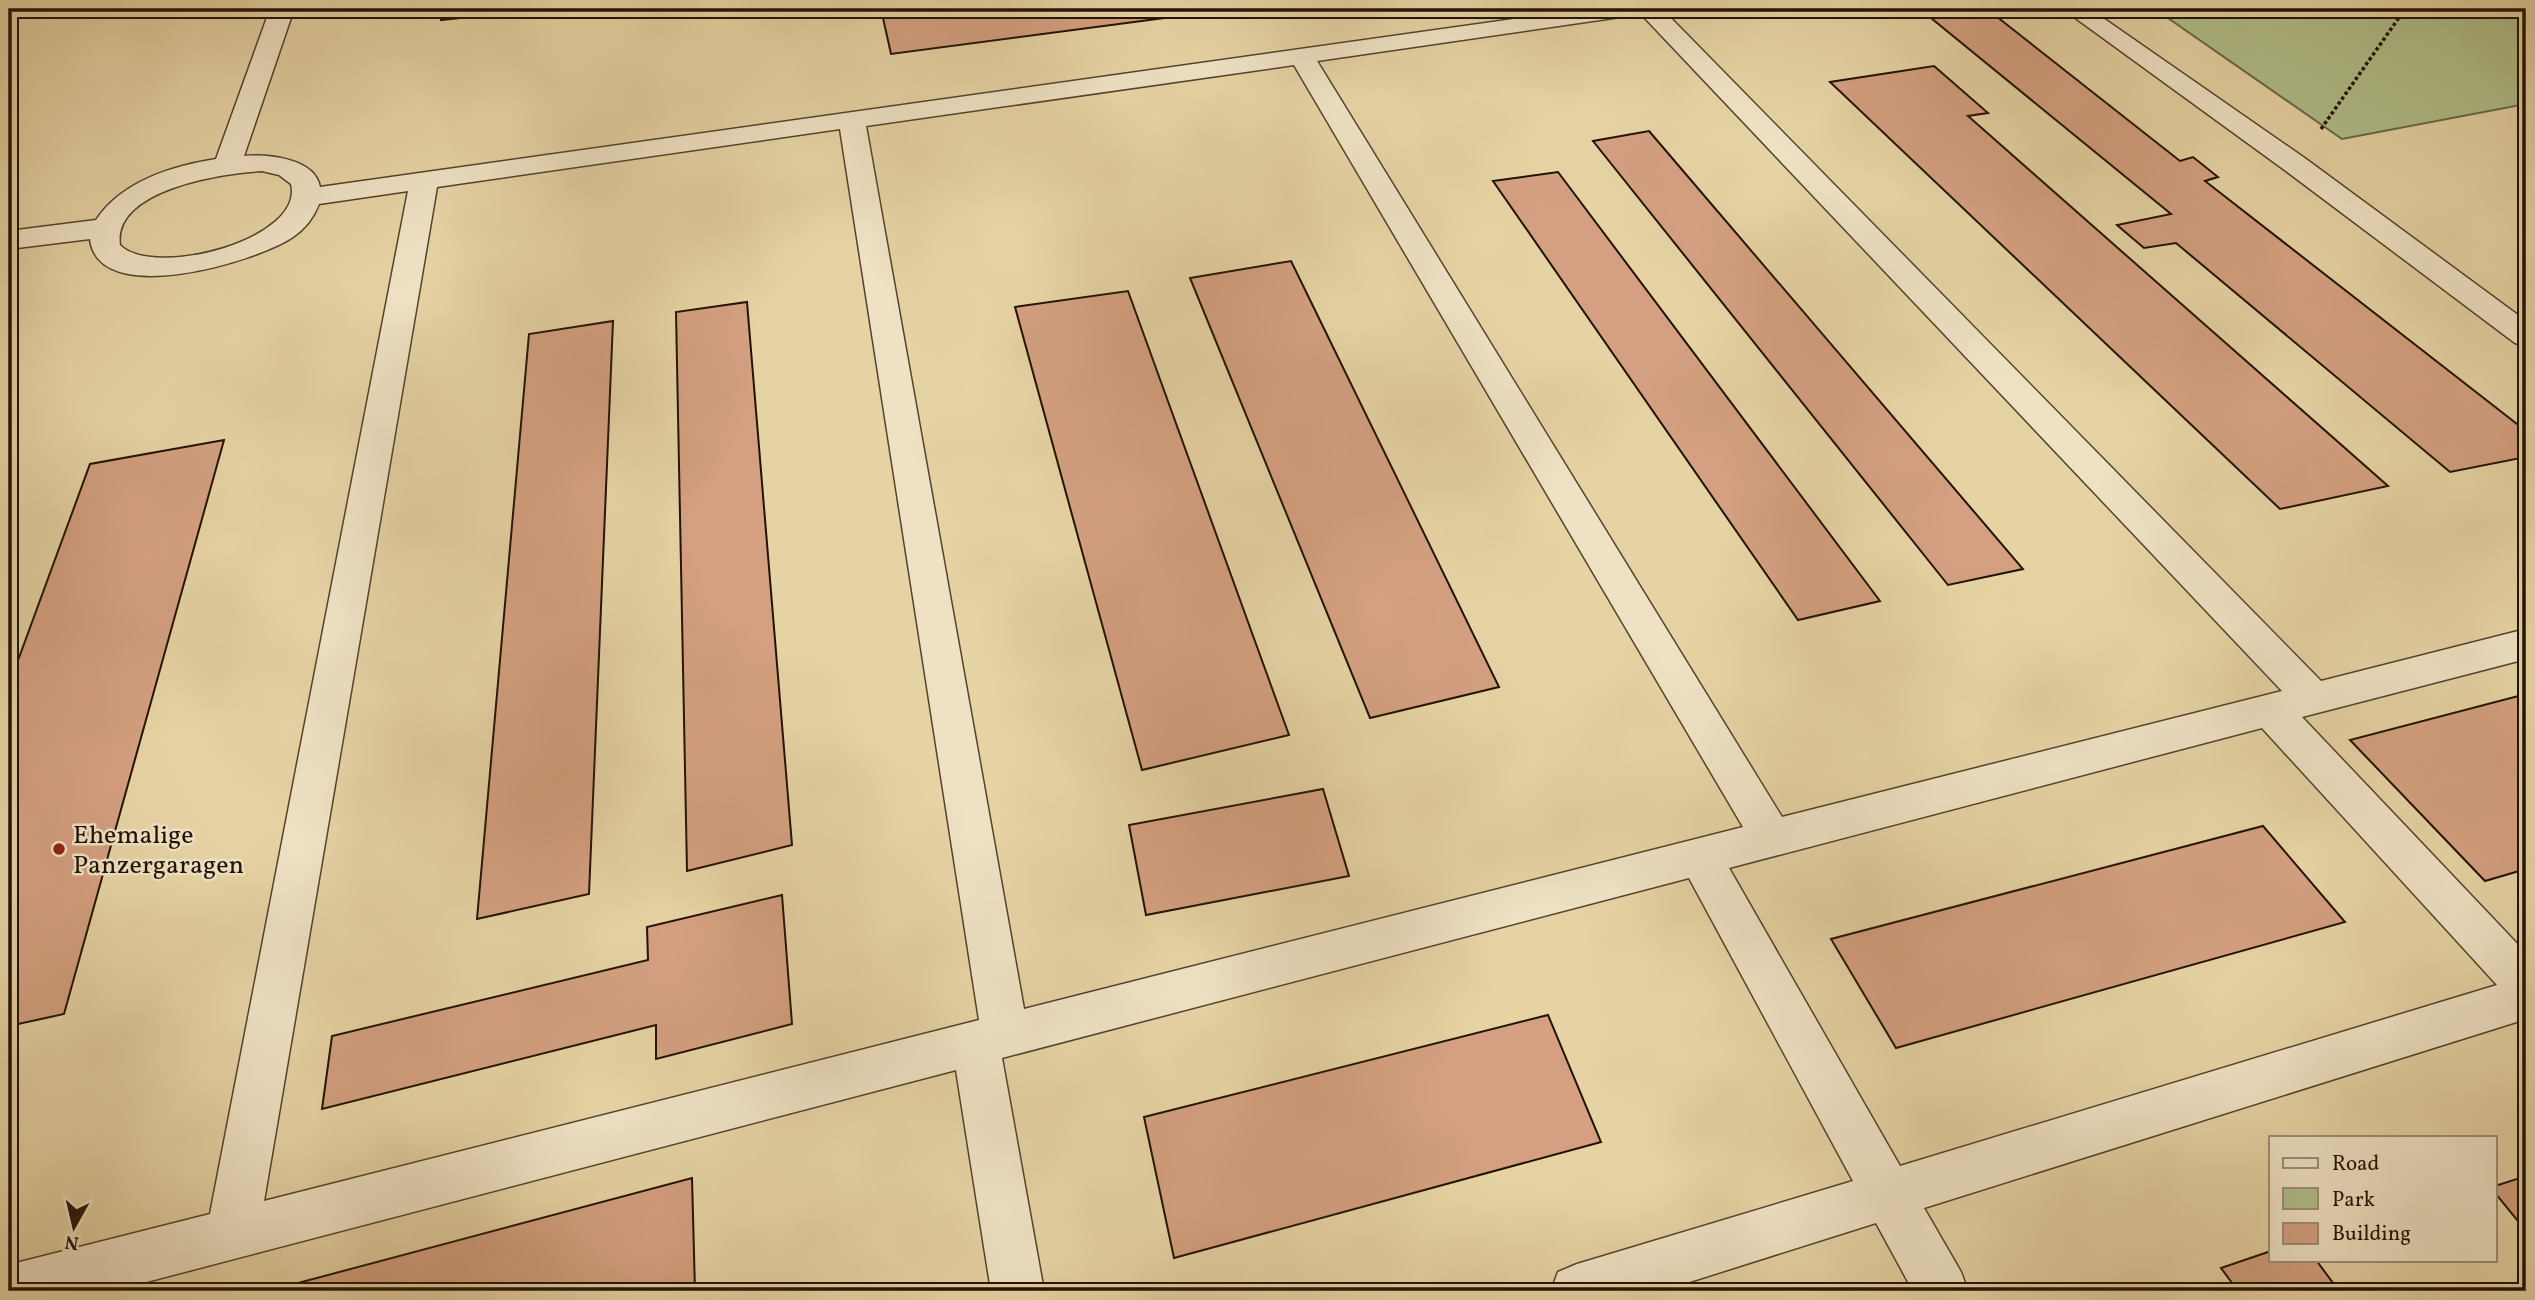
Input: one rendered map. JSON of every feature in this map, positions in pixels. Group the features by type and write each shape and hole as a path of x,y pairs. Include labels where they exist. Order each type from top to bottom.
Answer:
{"street":[{"path":"228,164 282,9"},
{"path":"308,197 1634,9"},
{"path":"1649,9 2313,698"},
{"path":"2075,9 2296,165 2526,336"},
{"path":"1301,56 1772,838"},
{"path":"852,120 990,1039 1018,1291"},
{"path":"262,163 288,169 305,181 308,197 300,214 256,245 191,266 159,268 131,265 112,256 103,243 105,228 117,211 147,190 196,170 228,164 262,163"},
{"path":"232,1234 424,181"},
{"path":"9,240 105,228"},
{"path":"12,1291 2526,644"},
{"path":"2270,710 2526,985"},
{"path":"1700,857 1942,1291"},
{"path":"1577,1291 2526,998"}],"path":[{"path":"2296,165 2405,9"},
{"path":"2472,9 2526,16"}],"green space":[{"path":"2155,9 2526,9 2526,104 2342,139"}],"building":[{"path":"444,9 543,9 441,20"},
{"path":"881,9 1233,9 891,54"},
{"path":"1920,9 1987,9 2180,161 2193,157 2218,177 2205,181 2526,431 2526,457 2450,472 2176,243 2144,248 2117,225 2171,214"},
{"path":"1934,66 1988,113 1968,116 2388,486 2280,509 1830,82"},
{"path":"1649,131 2023,569 1948,585 1593,141"},
{"path":"1558,172 1880,601 1798,620 1493,181"},
{"path":"1291,261 1499,687 1370,718 1190,278"},
{"path":"1128,291 1289,735 1142,770 1015,307"},
{"path":"747,302 792,845 687,871 676,312"},
{"path":"613,321 589,894 477,919 529,334"},
{"name":"Ehemalige Panzergaragen","path":"224,440 64,1014 9,1026 9,685 90,464"},
{"path":"2526,694 2526,869 2485,881 2350,740"},
{"path":"1323,789 1349,876 1146,915 1129,825"},
{"path":"2263,826 2345,922 1896,1048 1831,939"},
{"path":"782,895 792,1024 656,1059 656,1025 322,1109 332,1036 648,960 647,927"},
{"path":"1548,1015 1601,1142 1174,1258 1144,1117"},
{"path":"2526,1176 2526,1231 2496,1194 2496,1186"},
{"path":"692,1178 695,1291 268,1291"},
{"path":"2269,1252 2269,1262 2317,1262 2339,1291 2238,1291 2221,1268"}],"place":[{"name":"Ehemalige Panzergaragen","path":"59,849"}]}
